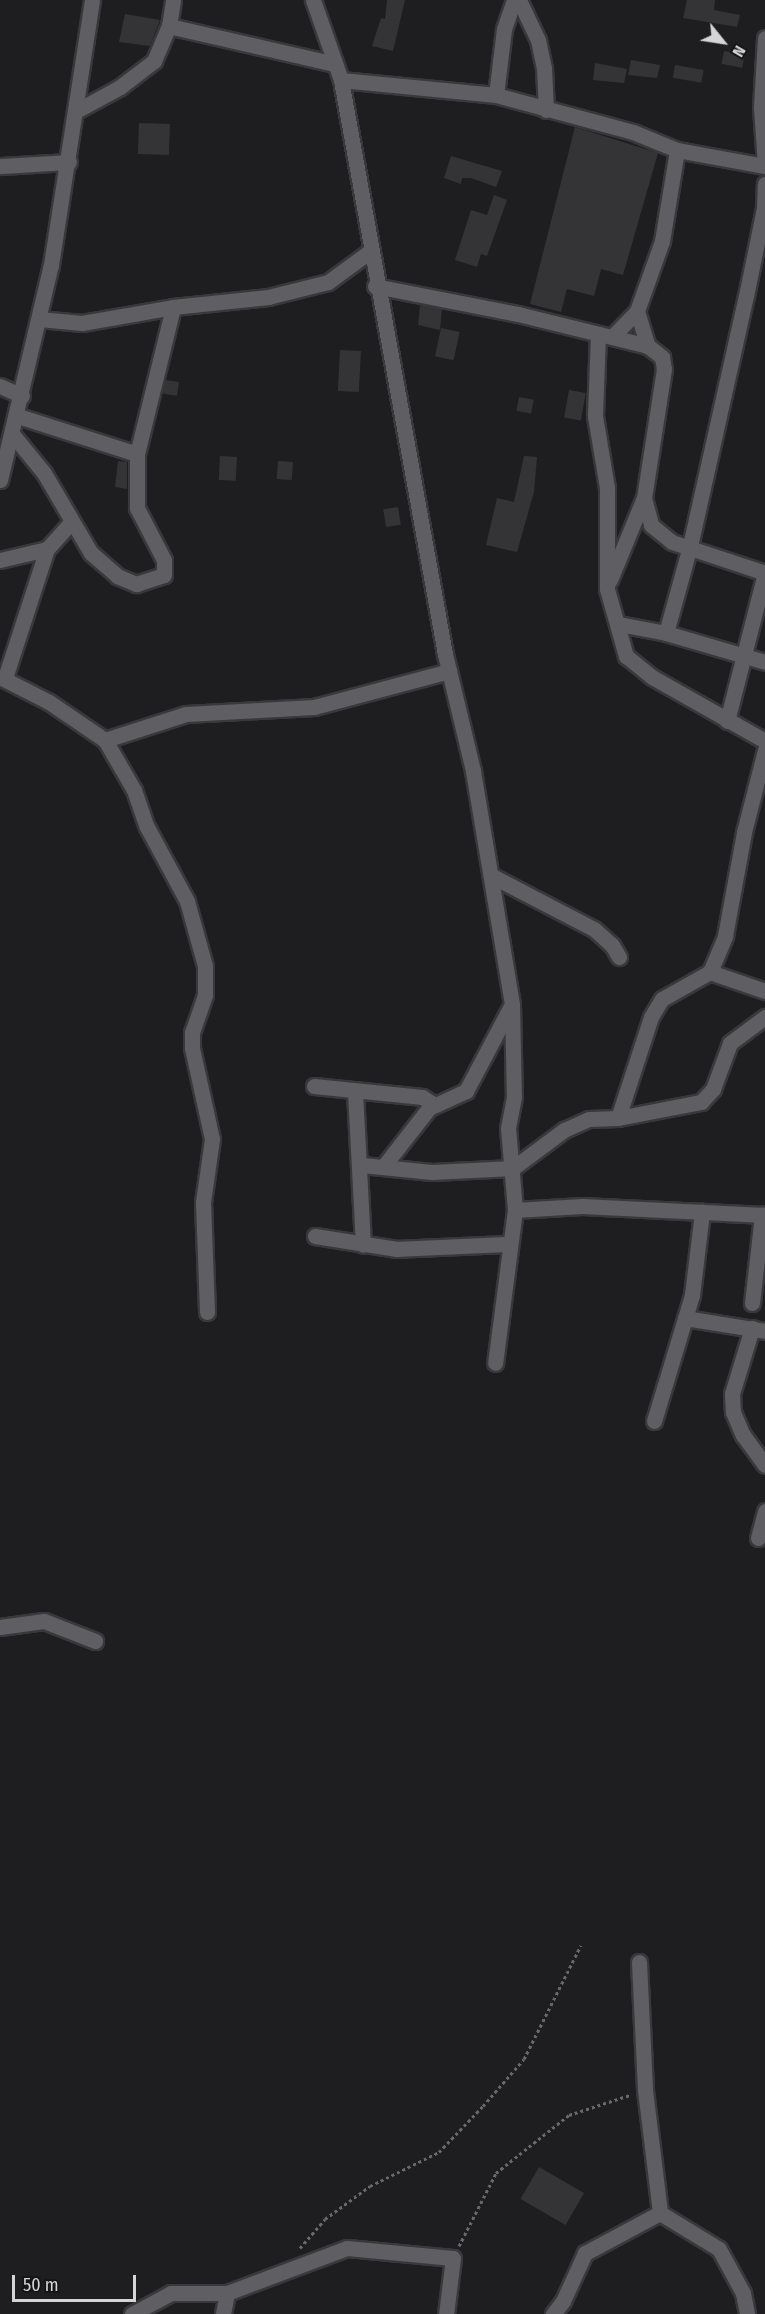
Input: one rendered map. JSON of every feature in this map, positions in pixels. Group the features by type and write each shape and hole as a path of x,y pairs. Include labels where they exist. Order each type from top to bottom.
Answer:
{"street":[{"path":"0,480 18,416 39,319 69,162 92,0"},
{"path":"76,111 120,87 154,61 169,26 173,0"},
{"path":"313,0 341,80 375,286 448,671 473,771 512,1005 514,1097 507,1128 513,1168 515,1210 508,1244 495,1363"},
{"path":"496,95 504,29 514,0"},
{"path":"519,0 538,40 544,68 546,110"},
{"path":"169,26 335,64"},
{"path":"341,80 496,95 633,132 677,150 765,165 761,107 765,38"},
{"path":"677,150 662,241 636,310 605,335 596,416 607,488 607,589 631,663 727,721 765,741"},
{"path":"0,166 69,162"},
{"path":"666,633 690,546 746,296 764,208 765,184"},
{"path":"39,319 82,323 173,307 268,297 328,282 369,252"},
{"path":"375,286 605,335 648,346 662,357 664,369 644,498 607,589"},
{"path":"13,435 44,473 70,522 91,553 117,576 136,584 164,575 164,560 137,508 137,454 173,307"},
{"path":"636,310 648,346"},
{"path":"0,386 22,396"},
{"path":"18,416 137,454"},
{"path":"644,498 646,513 658,534 765,573 727,721"},
{"path":"70,522 47,549 2,678 49,702 105,740 134,790 147,827 187,901 205,966 205,995 192,1032 212,1139 203,1203 207,1312"},
{"path":"0,560 47,549"},
{"path":"619,624 666,633 765,662"},
{"path":"105,740 186,714 314,707 448,671"},
{"path":"618,1118 651,1017 662,999 710,972 725,936 744,832 765,750"},
{"path":"492,876 594,929 612,945 619,957"},
{"path":"710,972 765,990"},
{"path":"383,1167 433,1104 466,1091 512,1005"},
{"path":"362,1165 432,1172 513,1168 564,1130 589,1119 618,1118 680,1108 708,1097 730,1043 765,1017"},
{"path":"314,1086 355,1092 422,1097 433,1104"},
{"path":"355,1092 362,1165 363,1245"},
{"path":"515,1210 582,1206 764,1215 752,1303"},
{"path":"654,1421 685,1318 699,1252 702,1212"},
{"path":"315,1236 397,1249 508,1244"},
{"path":"685,1318 758,1329 732,1394 733,1412 743,1435 765,1465"},
{"path":"758,1538 765,1511"},
{"path":"0,1627 44,1622 95,1641"},
{"path":"639,1962 645,2090 660,2213"},
{"path":"553,2314 563,2301 585,2253 660,2213"},
{"path":"660,2213 719,2249 743,2293 747,2314"},
{"path":"132,2314 171,2293 227,2293 281,2270 347,2248 453,2258 446,2314"},
{"path":"224,2314 227,2293"}],"path":[{"path":"281,2270 325,2219 370,2186 439,2152 476,2114 524,2060 581,1945"},
{"path":"453,2258 496,2173 569,2115 645,2090"}],"building":[{"path":"387,0 405,0 393,51 372,46 381,18 385,19"},
{"path":"687,0 715,0 714,10 740,15 737,27 683,18"},
{"path":"125,14 160,20 150,46 119,42"},
{"path":"724,51 745,55 742,68 722,64"},
{"path":"631,60 660,65 657,78 628,75"},
{"path":"595,63 627,69 624,83 593,80"},
{"path":"675,65 704,70 701,83 673,78"},
{"path":"139,123 170,124 169,155 138,154"},
{"path":"575,127 658,153 623,275 601,269 594,296 567,289 561,312 530,304"},
{"path":"451,156 502,171 496,187 471,178 462,178 461,184 444,178"},
{"path":"494,195 507,200 487,256 481,254 477,267 455,260 471,210 487,215"},
{"path":"420,305 442,309 440,330 418,325"},
{"path":"441,328 460,332 454,360 435,356"},
{"path":"340,350 361,351 359,392 338,391"},
{"path":"165,380 179,382 177,396 163,394"},
{"path":"569,390 586,393 581,421 564,418"},
{"path":"519,397 534,400 531,414 516,411"},
{"path":"220,456 237,457 236,481 219,480"},
{"path":"524,456 537,457 534,492 517,552 486,545 497,498 514,502"},
{"path":"118,461 127,462 127,489 115,487"},
{"path":"278,461 293,462 292,480 277,479"},
{"path":"398,507 401,525 386,527 383,509"},
{"path":"539,2167 584,2193 566,2225 521,2199"}]}
